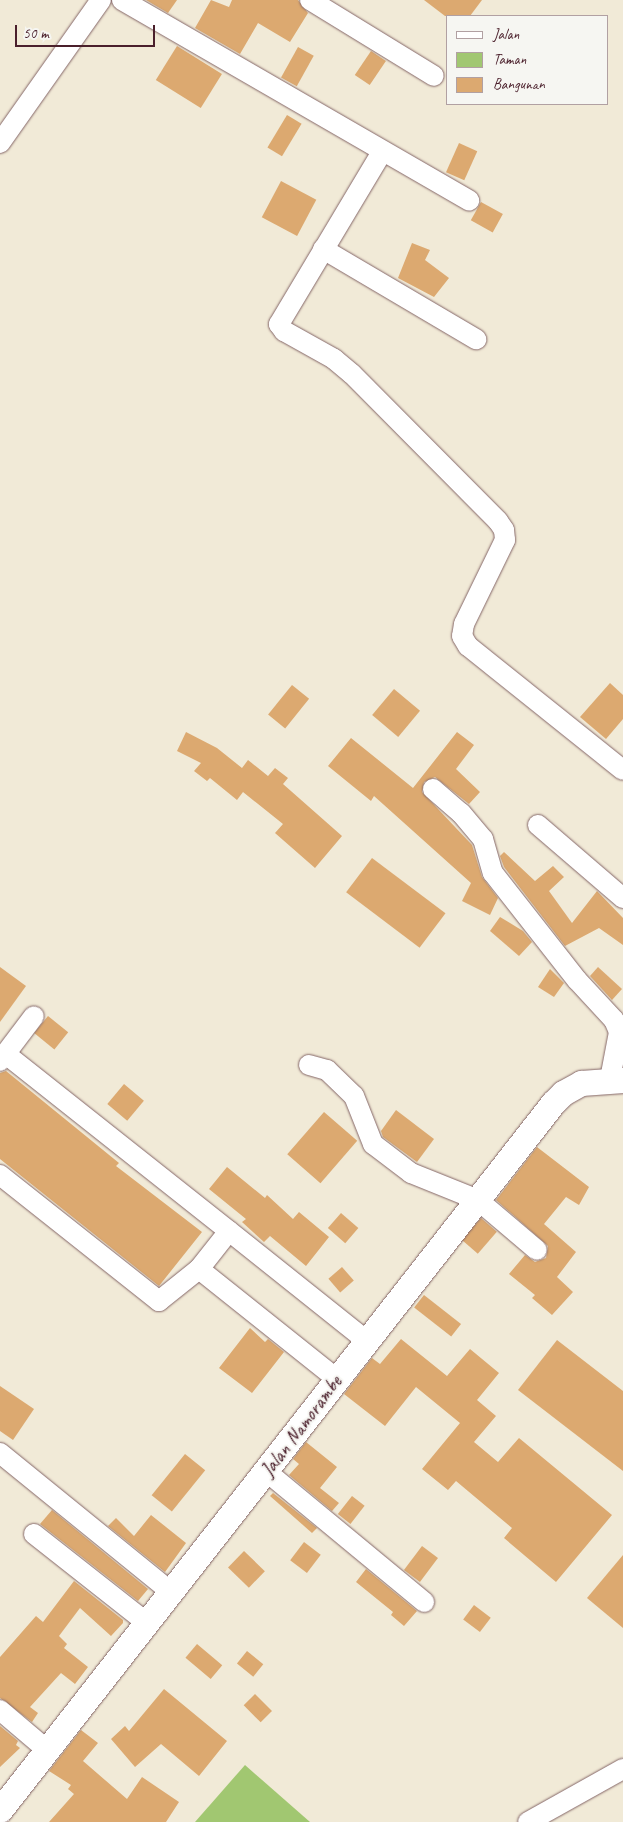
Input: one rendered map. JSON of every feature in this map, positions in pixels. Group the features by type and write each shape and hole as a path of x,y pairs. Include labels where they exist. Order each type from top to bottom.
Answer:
{"main road":[{"name":"Jalan Namorambe","path":"0,1810 563,1093 581,1082 617,1080"}],"street":[{"path":"0,143 102,0"},
{"path":"122,0 230,60 469,200"},
{"path":"310,0 434,76"},
{"path":"379,149 379,156 279,324 284,331 334,359 352,374 498,521 504,530 505,540 464,624 462,636 468,646 623,770"},
{"path":"324,249 476,339"},
{"path":"433,789 461,813 483,839 493,873 577,980 614,1020 619,1032 617,1080"},
{"path":"538,825 623,898"},
{"path":"34,1016 3,1058 229,1231 367,1341"},
{"path":"309,1065 327,1070 343,1082 361,1108 373,1144 402,1168 478,1200 537,1250"},
{"path":"0,1175 159,1301 199,1270 229,1231"},
{"path":"199,1270 337,1379"},
{"path":"0,1452 170,1592"},
{"path":"267,1472 424,1602"},
{"path":"34,1534 147,1623"},
{"path":"0,1710 46,1750"},
{"path":"528,1822 623,1769"}],"green space":[{"path":"245,1765 310,1822 195,1822"}],"building":[{"path":"146,0 177,0 168,13"},
{"path":"211,0 229,7 232,0 298,0 308,13 290,42 258,23 240,54 195,28"},
{"path":"424,0 482,0 471,15 445,16"},
{"path":"177,46 222,74 201,108 156,80"},
{"path":"298,47 314,56 297,86 281,78"},
{"path":"371,51 386,61 370,85 355,75"},
{"path":"287,115 302,124 282,156 267,148"},
{"path":"459,143 477,151 464,180 446,172"},
{"path":"281,181 316,200 297,236 262,217"},
{"path":"481,202 503,214 493,232 471,220"},
{"path":"412,243 430,250 425,260 449,278 434,297 398,278"},
{"path":"610,683 623,695 623,719 606,739 580,717"},
{"path":"292,685 309,699 285,728 268,715"},
{"path":"394,689 420,711 398,737 372,715"},
{"path":"186,732 217,748 242,768 248,760 268,776 275,768 288,778 283,784 342,836 315,868 275,833 283,824 243,792 237,800 210,778 207,781 194,771 201,763 177,751"},
{"path":"457,732 474,745 456,769 480,792 469,804 435,777 424,782 422,792 472,845 482,877 498,898 490,915 462,901 471,883 374,796 371,801 328,766 351,738 413,788"},
{"path":"504,852 535,881 553,866 564,877 549,891 572,923 597,891 623,918 623,945 599,928 565,946 504,867 500,856"},
{"path":"372,858 445,913 420,948 346,892"},
{"path":"500,917 523,931 532,942 519,956 490,931"},
{"path":"0,967 26,986 0,1022"},
{"path":"598,967 622,989 612,1000 590,976"},
{"path":"550,969 564,983 554,997 538,987"},
{"path":"48,1016 68,1032 54,1049 34,1033"},
{"path":"6,1071 119,1163 116,1166 202,1232 159,1286 0,1159 0,1073"},
{"path":"124,1084 144,1101 127,1121 107,1104"},
{"path":"396,1110 434,1139 417,1162 383,1137 381,1131"},
{"path":"324,1112 357,1141 320,1183 287,1154"},
{"path":"537,1147 589,1187 579,1205 566,1197 544,1224 576,1252 557,1277 573,1292 552,1315 532,1298 535,1295 509,1274 525,1255 535,1262 546,1258 548,1246 496,1200"},
{"path":"227,1167 265,1198 267,1195 293,1219 299,1212 329,1237 306,1266 270,1236 264,1242 242,1222 246,1219 209,1189"},
{"path":"341,1213 358,1228 345,1243 328,1228"},
{"path":"481,1218 497,1232 478,1254 462,1240"},
{"path":"342,1267 354,1281 340,1292 328,1279"},
{"path":"424,1295 461,1324 451,1337 414,1308"},
{"path":"250,1328 265,1342 268,1339 284,1352 252,1393 219,1368"},
{"path":"401,1339 447,1376 470,1349 499,1373 477,1400 496,1416 474,1442 498,1462 519,1438 612,1515 556,1582 504,1538 512,1528 456,1481 448,1490 422,1469 460,1423 416,1387 385,1426 344,1394 372,1358 380,1364"},
{"path":"557,1340 623,1391 623,1471 518,1390"},
{"path":"0,1386 34,1409 13,1440 0,1431"},
{"path":"306,1442 337,1467 320,1488 339,1503 332,1511 289,1475 299,1464 293,1459"},
{"path":"185,1454 205,1470 172,1512 152,1495"},
{"path":"273,1493 317,1528 312,1533 270,1496"},
{"path":"352,1496 365,1506 350,1524 338,1514"},
{"path":"52,1510 148,1589 138,1601 40,1524"},
{"path":"151,1515 186,1543 165,1572 108,1526 116,1518 134,1536"},
{"path":"304,1542 321,1555 307,1573 290,1560"},
{"path":"422,1546 438,1558 420,1582 404,1570"},
{"path":"244,1551 265,1571 249,1588 228,1568"},
{"path":"623,1555 623,1628 587,1598"},
{"path":"366,1569 417,1611 404,1626 391,1615 393,1612 356,1582"},
{"path":"74,1581 123,1620 123,1623 111,1636 80,1608 59,1636 67,1644 64,1648 88,1667 75,1684 61,1673 30,1707 38,1713 32,1722 0,1698 0,1657 36,1616 43,1622"},
{"path":"474,1605 491,1618 480,1632 463,1619"},
{"path":"197,1644 222,1665 211,1679 185,1658"},
{"path":"247,1651 263,1664 253,1677 237,1663"},
{"path":"164,1689 227,1741 199,1776 161,1744 135,1767 111,1739 125,1726 129,1731"},
{"path":"255,1694 272,1711 261,1722 244,1705"},
{"path":"0,1726 18,1741 16,1745 20,1748 0,1767"},
{"path":"81,1730 98,1743 83,1761 127,1799 142,1777 179,1802 166,1822 49,1822 74,1794 68,1789 71,1785 49,1771"}]}
